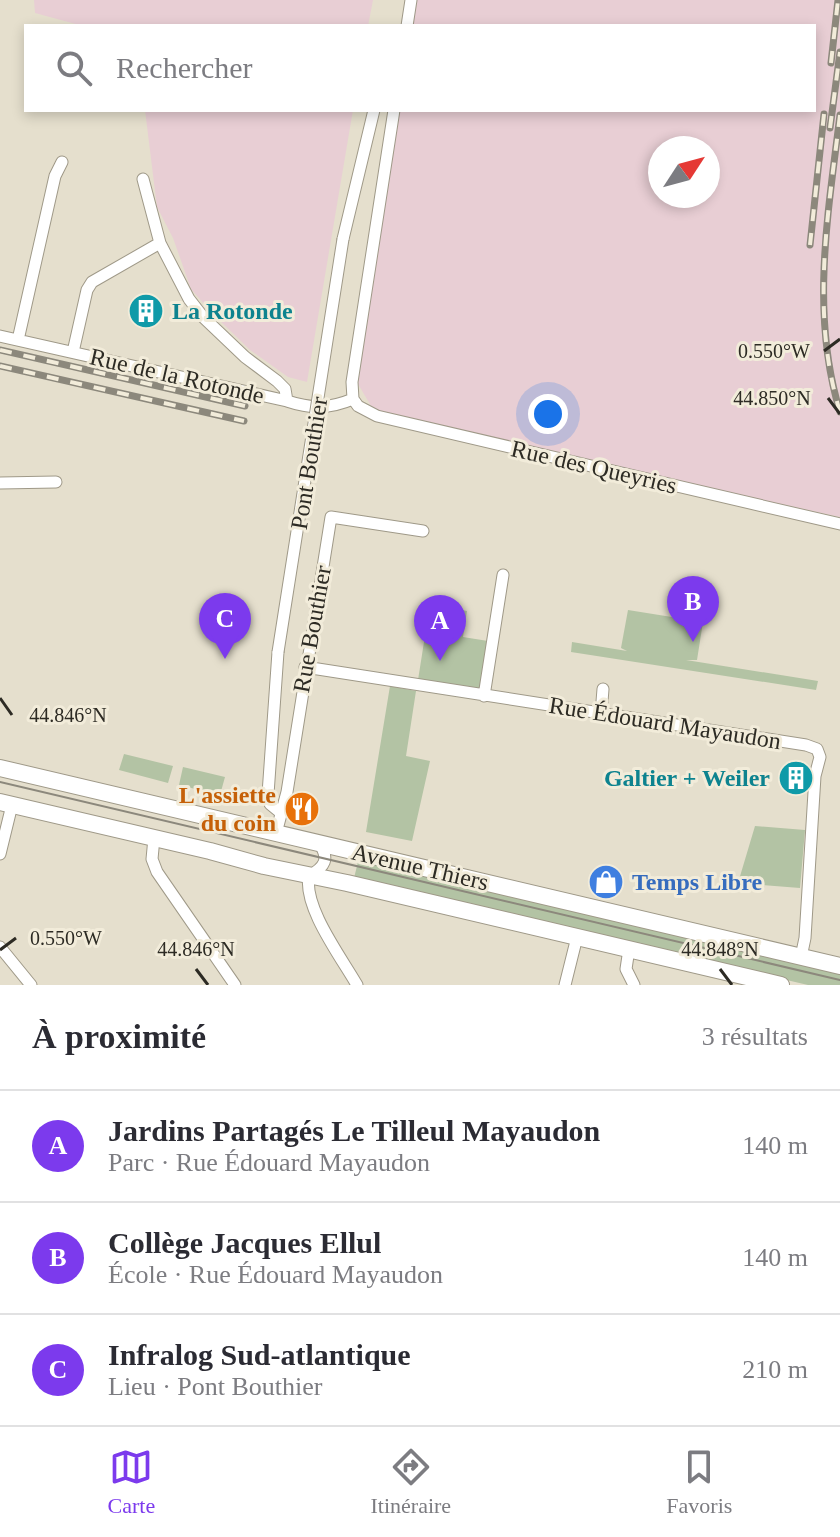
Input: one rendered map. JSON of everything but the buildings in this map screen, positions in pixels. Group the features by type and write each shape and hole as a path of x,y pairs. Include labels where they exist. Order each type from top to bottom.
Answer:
{"street":[{"path":"407,24 411,0"},
{"name":"Pont Bouthier","path":"281,813 270,804 268,794 278,652 343,239 374,112"},
{"path":"353,399 352,382 394,112"},
{"path":"18,340 55,176 62,162"},
{"path":"143,179 160,243 189,299 203,317 245,357 285,389 287,401"},
{"path":"73,352 87,290 92,282 160,243"},
{"name":"Rue de la Rotonde","path":"0,336 304,407 326,408 353,399"},
{"name":"Rue des Queyries","path":"353,399 358,406 377,416 840,524"},
{"path":"0,483 56,482"},
{"name":"Rue Bouthier","path":"276,833 287,792 331,517 423,531"},
{"path":"484,696 503,575"},
{"name":"Rue Édouard Mayaudon","path":"305,667 817,749 820,757 815,776 811,871 801,957"},
{"path":"601,714 603,689"},
{"name":"Avenue Thiers","path":"0,768 840,966"},
{"path":"0,854 6,804"},
{"name":"Avenue Thiers","path":"6,804 629,949 746,981 781,985"},
{"path":"154,838 152,859 157,872 235,985"},
{"path":"319,843 324,851 324,865 309,876 308,894 357,985"},
{"path":"565,985 577,937"},
{"path":"0,947 31,985"},
{"path":"629,949 626,969 634,985"}],"shaded area":[{"path":"34,0 373,0 368,24 76,24 35,13"},
{"path":"415,0 840,0 840,517 377,416 358,384 398,112 816,112 816,24 410,24"},
{"path":"145,112 353,112 307,382 288,377 250,350 191,289 173,238 157,207"}],"green space":[{"path":"430,604 467,611 463,637 488,641 480,691 418,680"},
{"path":"628,610 703,622 697,660 686,660 818,681 816,690 571,652 572,642 627,651 621,648"},
{"path":"390,686 416,691 406,756 430,761 412,841 366,832"},
{"path":"124,754 173,766 168,783 119,770"},
{"path":"183,767 225,777 220,795 179,785"},
{"path":"755,826 805,830 800,888 738,883"},
{"path":"359,858 840,972 840,985 808,985 354,878"}],"tram line":[{"path":"0,782 840,980"}],"railway":[{"path":"831,63 838,0"},
{"path":"830,128 840,52"},
{"path":"810,245 824,114"},
{"path":"840,115 824,264 826,338 840,412"},
{"path":"0,350 245,406"},
{"path":"0,366 244,421"}],"place":[{"name":"La Rotonde","path":"146,311"},
{"name":"Collège Jacques Ellul","path":"693,642"},
{"name":"Infralog Sud-atlantique","path":"225,659"},
{"name":"Jardins Partagés Le Tilleul Mayaudon","path":"440,661"},
{"name":"Galtier + Weiler","path":"796,778"},
{"name":"L'assiette du coin","path":"302,809"},
{"name":"Temps Libre","path":"606,882"}]}
